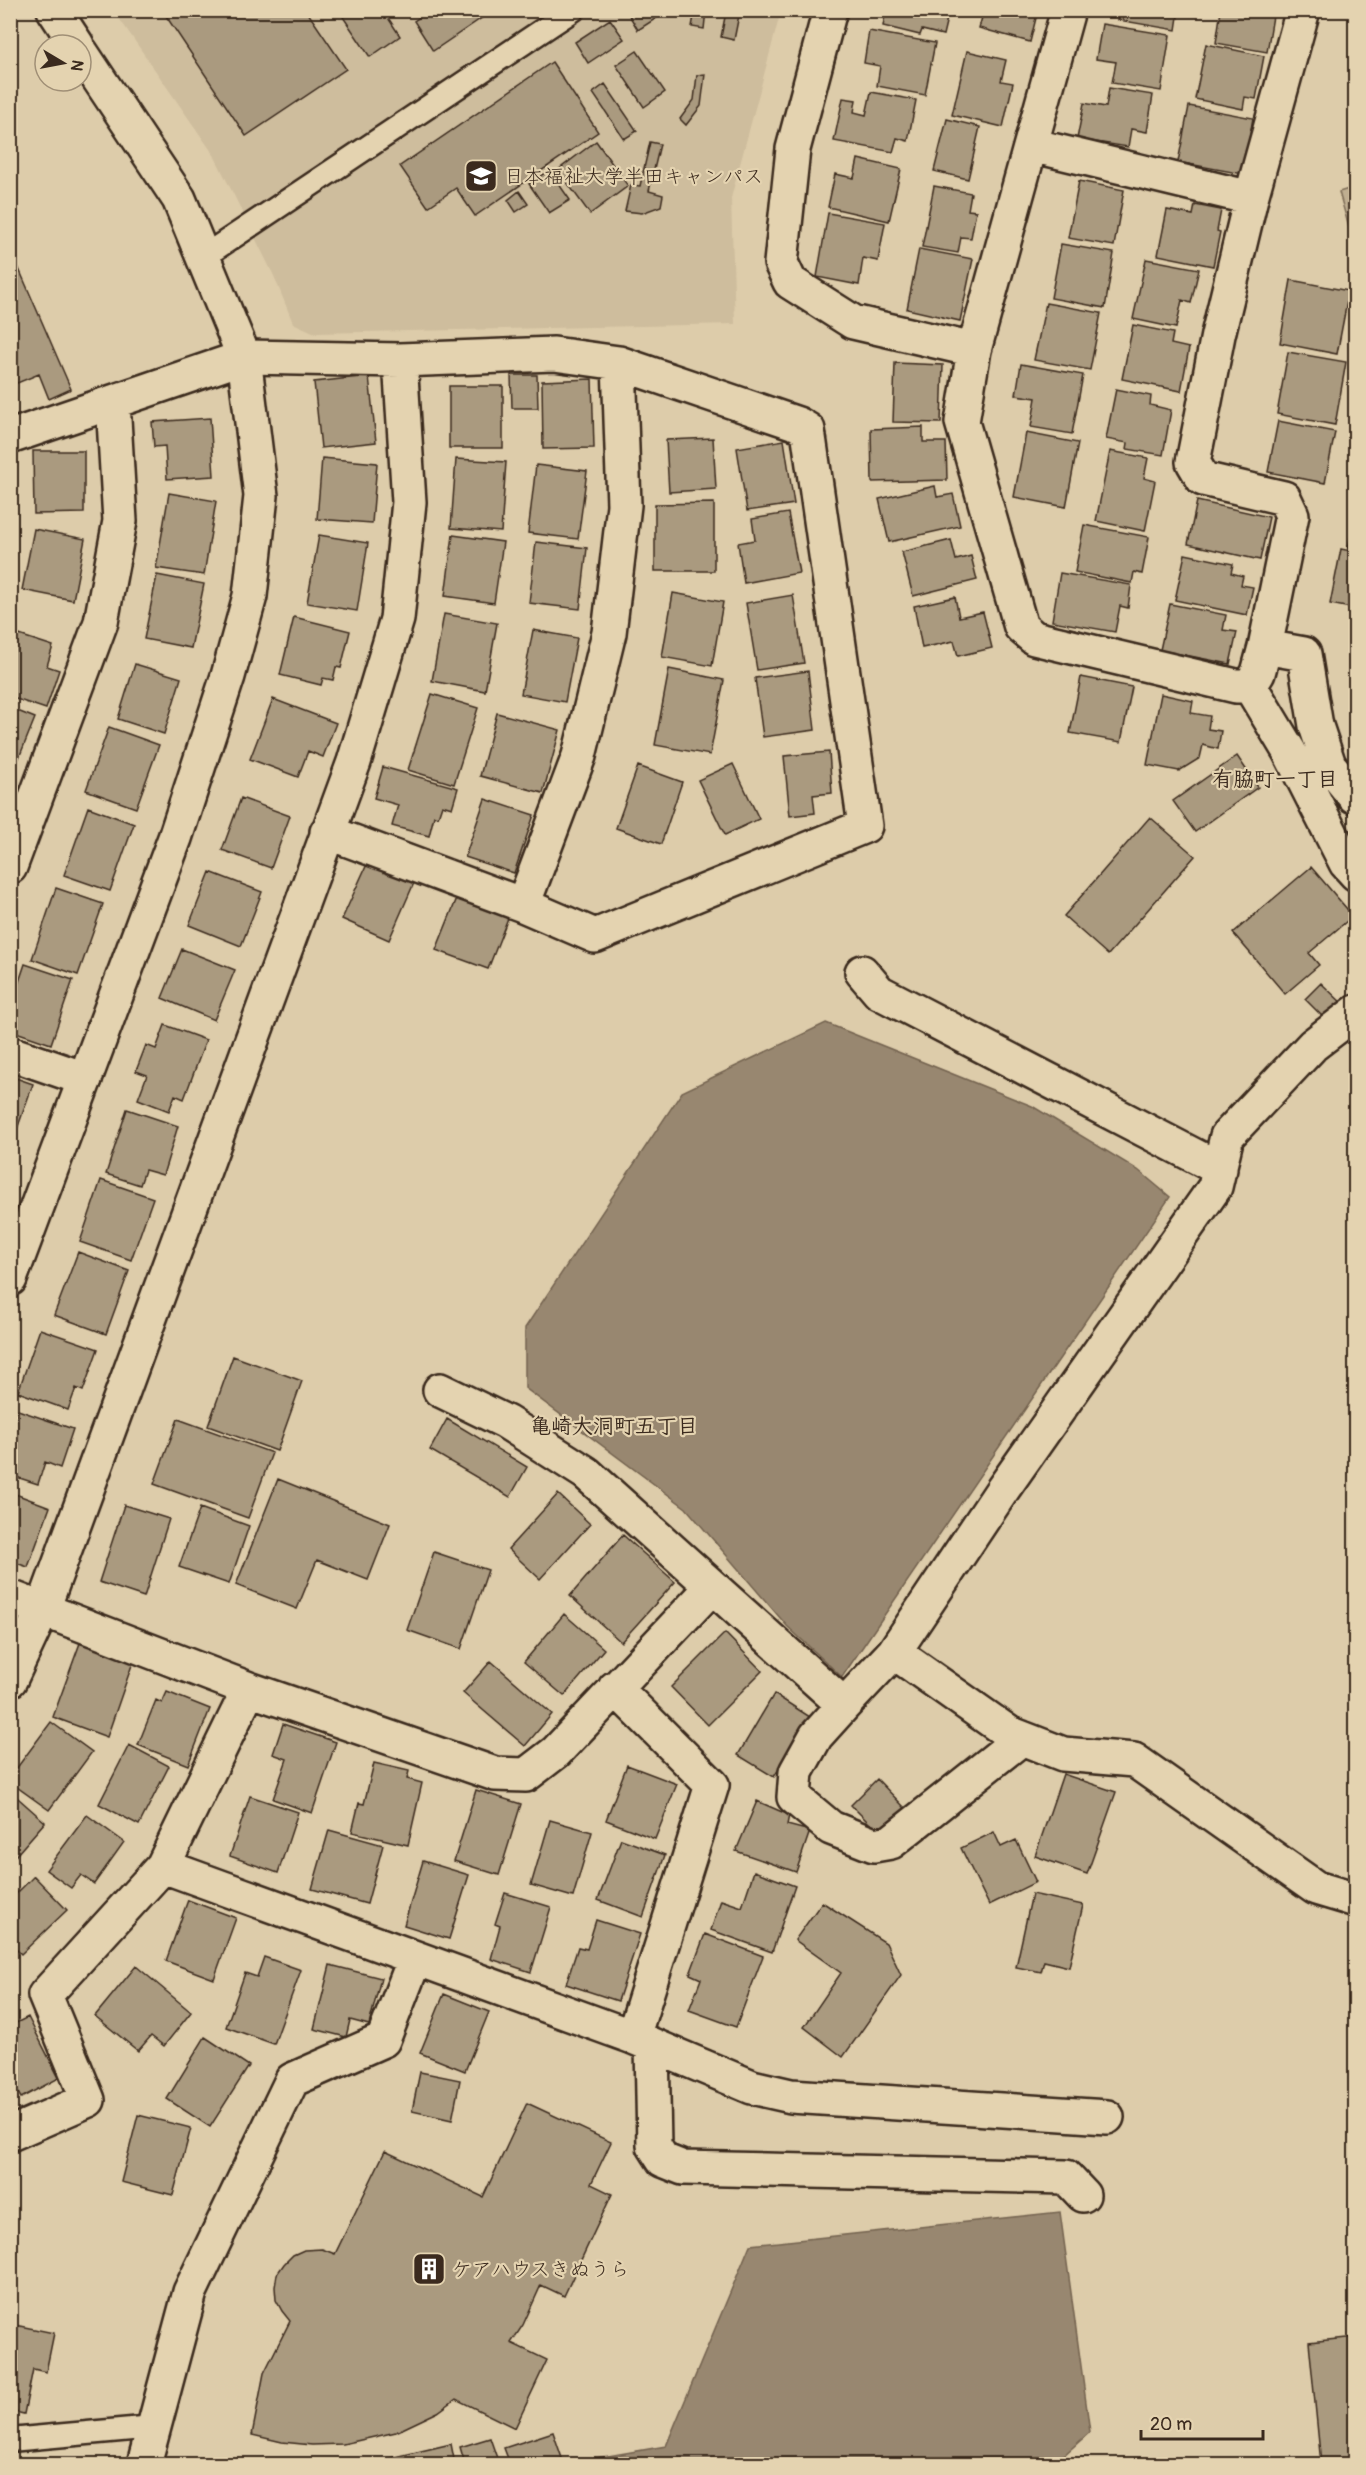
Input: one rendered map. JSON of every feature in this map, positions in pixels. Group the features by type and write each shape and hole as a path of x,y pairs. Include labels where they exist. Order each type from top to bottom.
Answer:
{"street":[{"path":"54,10 69,33"},
{"path":"830,10 793,149 781,263 790,282 853,322 974,350"},
{"path":"1068,10 974,350 962,422 1022,627 1034,638 1236,686 1250,686"},
{"path":"1250,686 1258,673 1265,646 1292,515 1284,498 1203,479 1193,462 1218,335 1251,198 1303,10"},
{"path":"10,1279 175,838 228,676 250,596 261,496 244,357 179,198 93,70"},
{"path":"1031,145 1251,198"},
{"path":"10,437 244,357 400,360 555,354 619,363 798,424 808,430 865,826 595,936 523,904 327,832"},
{"path":"10,1680 43,1609 354,762 397,619 409,502 400,360"},
{"path":"523,904 579,756 609,633 624,505 619,363"},
{"path":"10,867 101,622 120,521 113,402"},
{"path":"1265,646 1304,654 1316,726 1329,765 1354,796"},
{"path":"1250,686 1289,751 1346,862 1356,874"},
{"path":"862,972 879,992 1220,1169"},
{"path":"1022,1738 891,1842 874,1845 831,1828 794,1797 796,1772 816,1736 894,1652 1003,1489 1215,1187 1227,1136 1313,1045 1356,1012"},
{"path":"10,1053 85,1079"},
{"path":"440,1390 506,1422 586,1473 844,1705"},
{"path":"10,1597 249,1689 495,1774 526,1775 556,1752 712,1587"},
{"path":"894,1652 1009,1733 1063,1755 1134,1760 1316,1888 1356,1900"},
{"path":"615,1688 712,1785 642,2041 654,2146 663,2160 683,2168 1066,2177 1083,2196"},
{"path":"10,2134 88,2100 45,1995 164,1866 249,1689"},
{"path":"164,1866 642,2041 752,2087 791,2096 1107,2117"},
{"path":"144,2464 190,2292 292,2079 383,2040 415,1958"}],"lane":[{"path":"203,256 573,10"},
{"path":"10,2440 154,2427"}],"shaded area":[{"name":"日本福祉大学半田キャンパス","path":"114,11 781,11 731,198 735,324 315,333 293,323 274,276 214,155"},
{"path":"1356,187 1355,249 1339,192"},
{"path":"826,1023 1032,1106 1138,1170 1170,1197 842,1677 787,1626 686,1508 525,1388 525,1328 682,1092"},
{"path":"1060,2212 1090,2432 1054,2464 599,2464 596,2458 666,2446 750,2245"}],"building":[{"path":"162,10 306,10 346,69 246,136"},
{"path":"383,10 400,36 370,57 339,11"},
{"path":"430,10 487,10 489,13 433,51 414,21"},
{"path":"626,10 669,10 638,30"},
{"path":"695,10 706,10 704,29 692,27"},
{"path":"886,10 949,10 943,35 922,30 920,35 883,26"},
{"path":"984,10 1038,10 1030,42 979,28"},
{"path":"1119,10 1179,10 1176,30 1118,20"},
{"path":"1221,10 1274,10 1267,52 1216,43"},
{"path":"726,12 739,15 734,40 721,37"},
{"path":"610,19 624,39 588,63 575,42"},
{"path":"1102,24 1170,35 1161,91 1112,83 1116,62 1096,59"},
{"path":"869,31 935,43 925,95 877,86 880,66 864,63"},
{"path":"1206,44 1264,56 1256,99 1245,97 1243,109 1195,99"},
{"path":"637,51 665,92 644,107 616,65"},
{"path":"967,51 1006,60 1001,81 1013,83 1003,127 952,115"},
{"path":"552,62 598,132 475,216 456,188 428,207 400,166"},
{"path":"705,74 701,106 686,125 680,119 694,100 697,75"},
{"path":"605,84 637,131 624,139 593,93"},
{"path":"1109,88 1153,95 1147,132 1131,129 1128,147 1077,139 1084,103 1106,107"},
{"path":"871,92 916,100 908,141 897,138 893,152 834,141 843,98 856,100 854,112 866,115"},
{"path":"1189,106 1253,118 1243,174 1178,162"},
{"path":"947,119 980,127 968,179 934,171"},
{"path":"596,141 628,186 590,214 558,170"},
{"path":"650,142 660,144 649,191 663,195 661,206 642,213 625,211 631,185 640,186"},
{"path":"858,159 901,169 889,221 828,207 835,174 854,178"},
{"path":"549,170 570,200 549,213 529,184"},
{"path":"1079,181 1124,190 1114,246 1068,238"},
{"path":"934,186 971,193 968,210 976,211 971,238 961,237 958,253 922,247"},
{"path":"519,191 528,204 516,212 508,200"},
{"path":"1195,205 1221,210 1217,231 1220,232 1213,266 1158,255 1167,210 1193,215"},
{"path":"828,213 885,223 878,261 863,258 859,285 817,277"},
{"path":"1061,244 1114,253 1105,308 1051,298"},
{"path":"10,248 71,389 49,399 39,374 10,386"},
{"path":"919,249 973,259 960,321 907,309"},
{"path":"1146,259 1199,269 1191,303 1182,300 1176,328 1133,319"},
{"path":"1291,280 1349,291 1337,354 1280,343"},
{"path":"1046,303 1101,313 1090,370 1034,360"},
{"path":"1133,325 1173,333 1171,344 1189,348 1181,391 1122,379"},
{"path":"1288,352 1346,362 1335,425 1277,414"},
{"path":"895,363 943,365 941,423 893,422"},
{"path":"1021,364 1083,375 1072,434 1031,427 1036,398 1016,395"},
{"path":"511,375 537,375 538,408 512,408"},
{"path":"369,376 376,442 321,448 314,382"},
{"path":"592,379 594,448 543,449 542,381"},
{"path":"449,386 503,386 503,448 449,448"},
{"path":"1116,389 1151,396 1150,405 1171,410 1163,455 1127,449 1128,443 1106,439"},
{"path":"210,418 214,476 167,479 165,446 154,447 152,422"},
{"path":"1278,421 1335,432 1325,483 1268,472"},
{"path":"923,427 923,442 946,442 947,480 872,482 871,429"},
{"path":"1026,433 1078,443 1066,507 1014,497"},
{"path":"713,438 716,489 669,492 666,440"},
{"path":"784,440 794,504 747,511 737,448"},
{"path":"33,451 84,451 84,513 34,514"},
{"path":"1110,451 1148,458 1144,478 1155,481 1145,531 1096,521"},
{"path":"322,458 377,463 372,523 317,519"},
{"path":"456,459 506,462 501,532 451,528"},
{"path":"536,465 587,471 578,539 528,533"},
{"path":"935,486 937,497 953,494 960,526 889,542 879,499"},
{"path":"169,493 216,501 204,575 156,568"},
{"path":"1197,501 1269,517 1260,560 1188,544"},
{"path":"714,503 714,571 655,571 655,504"},
{"path":"1356,512 1356,549 1348,548"},
{"path":"788,513 799,573 744,583 738,543 755,540 752,519"},
{"path":"1084,525 1149,537 1142,574 1134,572 1132,583 1075,572"},
{"path":"34,529 85,539 73,600 22,590"},
{"path":"319,535 368,543 357,611 307,603"},
{"path":"453,535 503,542 494,603 445,596"},
{"path":"951,540 956,560 971,556 977,580 913,596 902,552"},
{"path":"536,542 587,548 580,609 529,603"},
{"path":"1341,549 1356,552 1356,609 1330,604"},
{"path":"1185,554 1233,564 1231,573 1243,576 1241,585 1253,587 1247,615 1175,600"},
{"path":"1060,573 1131,585 1128,608 1120,606 1115,632 1052,621"},
{"path":"157,575 204,584 191,648 144,639"},
{"path":"673,593 723,602 712,666 662,657"},
{"path":"793,595 804,663 757,670 746,603"},
{"path":"955,597 959,617 983,612 992,648 958,656 954,641 922,648 914,606"},
{"path":"1170,604 1226,615 1223,630 1237,632 1230,664 1160,650"},
{"path":"444,614 497,623 485,691 432,681"},
{"path":"294,617 350,631 341,668 336,667 333,680 323,678 321,685 280,675"},
{"path":"533,630 577,638 565,702 521,694"},
{"path":"10,632 53,646 47,666 59,670 46,709 10,697"},
{"path":"135,664 181,678 164,734 118,719"},
{"path":"669,669 724,680 710,755 655,745"},
{"path":"808,671 815,730 763,737 755,678"},
{"path":"1081,677 1132,687 1121,742 1070,733"},
{"path":"432,694 478,708 454,784 408,770"},
{"path":"1161,694 1193,701 1191,713 1210,716 1208,729 1221,731 1218,749 1203,745 1200,758 1179,771 1147,765"},
{"path":"273,699 336,723 323,757 308,751 298,777 250,759"},
{"path":"10,708 35,718 10,780"},
{"path":"497,713 560,730 543,793 480,776"},
{"path":"109,727 159,745 136,808 86,790"},
{"path":"829,752 832,793 813,795 815,813 790,816 784,756"},
{"path":"1237,756 1258,787 1195,832 1173,801"},
{"path":"733,764 759,819 725,835 698,780"},
{"path":"638,766 682,782 661,844 616,828"},
{"path":"383,767 458,788 452,808 442,805 438,817 434,816 429,836 392,826 398,805 374,798"},
{"path":"241,798 290,816 271,868 222,850"},
{"path":"485,799 534,815 514,873 465,857"},
{"path":"88,807 134,824 110,891 64,875"},
{"path":"1150,817 1195,856 1108,955 1064,916"},
{"path":"368,862 414,883 389,940 342,919"},
{"path":"1311,867 1353,916 1309,953 1319,965 1285,994 1233,933"},
{"path":"210,872 262,892 241,946 189,925"},
{"path":"56,888 103,904 78,975 32,959"},
{"path":"457,898 508,918 488,969 436,950"},
{"path":"182,949 235,970 214,1020 162,998"},
{"path":"25,964 73,980 51,1044 10,1030 10,1008"},
{"path":"1321,983 1346,1007 1330,1024 1305,999"},
{"path":"165,1025 206,1040 184,1099 175,1095 169,1111 138,1099 147,1075 136,1071 146,1045 156,1049"},
{"path":"10,1076 33,1084 10,1149"},
{"path":"127,1109 178,1126 163,1175 145,1170 140,1185 106,1174"},
{"path":"101,1180 153,1198 131,1260 80,1242"},
{"path":"78,1252 129,1271 106,1334 54,1315"},
{"path":"40,1329 98,1349 83,1391 76,1388 68,1410 18,1392"},
{"path":"233,1356 302,1381 277,1451 208,1426"},
{"path":"18,1410 73,1429 60,1468 45,1462 38,1484 10,1475 10,1432"},
{"path":"178,1419 272,1453 248,1518 154,1484"},
{"path":"447,1419 527,1467 510,1497 430,1450"},
{"path":"278,1479 390,1524 368,1580 317,1560 297,1609 236,1585"},
{"path":"10,1492 50,1507 28,1567 10,1561"},
{"path":"558,1494 590,1524 540,1579 508,1549"},
{"path":"124,1505 169,1519 144,1597 99,1582"},
{"path":"200,1508 249,1526 229,1584 179,1567"},
{"path":"623,1535 675,1582 621,1642 570,1596"},
{"path":"434,1552 488,1570 461,1649 407,1630"},
{"path":"564,1614 604,1649 564,1696 524,1662"},
{"path":"725,1633 762,1671 708,1725 671,1687"},
{"path":"80,1643 133,1662 107,1737 53,1717"},
{"path":"491,1661 552,1714 525,1746 463,1693"},
{"path":"167,1692 210,1709 188,1765 138,1745 156,1700 162,1703"},
{"path":"774,1694 810,1717 774,1777 738,1755"},
{"path":"51,1722 92,1752 49,1810 10,1782 10,1777"},
{"path":"283,1724 336,1742 312,1813 273,1799 287,1759 273,1754"},
{"path":"129,1745 169,1766 139,1825 99,1804"},
{"path":"374,1763 409,1771 407,1779 422,1783 408,1845 352,1832 359,1803 364,1804"},
{"path":"627,1765 677,1784 655,1839 606,1820"},
{"path":"1063,1774 1116,1792 1087,1874 1035,1856"},
{"path":"877,1779 905,1808 879,1833 851,1805"},
{"path":"476,1790 521,1804 499,1875 454,1861"},
{"path":"10,1791 45,1822 10,1862"},
{"path":"250,1796 298,1812 278,1873 230,1856"},
{"path":"757,1801 789,1815 787,1825 810,1831 796,1872 736,1851"},
{"path":"87,1815 124,1842 94,1884 81,1875 71,1888 46,1870"},
{"path":"550,1820 592,1832 573,1897 531,1885"},
{"path":"329,1830 383,1845 367,1904 312,1889"},
{"path":"994,1832 1001,1847 1016,1840 1036,1882 989,1905 961,1848"},
{"path":"621,1839 665,1855 643,1917 598,1900"},
{"path":"423,1861 469,1875 449,1939 404,1925"},
{"path":"754,1871 795,1886 772,1952 711,1930 721,1900 742,1907"},
{"path":"34,1876 67,1910 21,1954 10,1943 10,1900"},
{"path":"505,1893 551,1907 531,1972 491,1959 500,1926 495,1924"},
{"path":"1032,1894 1083,1905 1069,1967 1044,1961 1041,1972 1016,1967"},
{"path":"188,1900 236,1918 214,1979 166,1961"},
{"path":"822,1902 886,1943 901,1975 843,2057 804,2027 841,1973 795,1940"},
{"path":"596,1920 640,1934 618,2001 566,1984 578,1947 587,1949"},
{"path":"705,1934 763,1956 736,2027 689,2010 701,1979 690,1974"},
{"path":"264,1957 301,1970 274,2044 226,2027 245,1973 257,1977"},
{"path":"330,1965 381,1978 369,2025 350,2020 346,2037 314,2029"},
{"path":"136,1966 191,2012 164,2046 151,2036 138,2051 95,2016"},
{"path":"444,1994 489,2012 465,2071 420,2053"},
{"path":"28,2017 59,2078 21,2098 10,2079 10,2026"},
{"path":"205,2037 249,2066 210,2127 167,2099"},
{"path":"420,2072 460,2080 452,2120 412,2111"},
{"name":"ケアハウスきぬうら","path":"527,2103 611,2142 591,2184 612,2194 564,2296 541,2285 523,2325 511,2343 547,2360 515,2428 456,2399 438,2412 396,2432 343,2444 312,2445 282,2442 252,2435 264,2373 290,2321 276,2300 277,2274 284,2264 293,2255 304,2250 322,2249 335,2254 385,2151 483,2197"},
{"path":"138,2115 191,2128 173,2195 121,2182"},
{"path":"10,2324 54,2333 46,2372 33,2369 24,2414 10,2411"},
{"path":"1356,2337 1356,2464 1321,2464 1309,2342"},
{"path":"553,2432 564,2464 510,2464 504,2448"},
{"path":"490,2438 499,2464 465,2464 460,2447"},
{"path":"451,2444 455,2464 393,2464 391,2458"}],"place":[{"name":"日本福祉大学半田キャンパス","path":"481,176"},
{"name":"ケアハウスきぬうら","path":"429,2269"}],"district":[{"name":"有脇町一丁目","path":"1275,779"},
{"name":"亀崎大洞町五丁目","path":"614,1426"}]}
